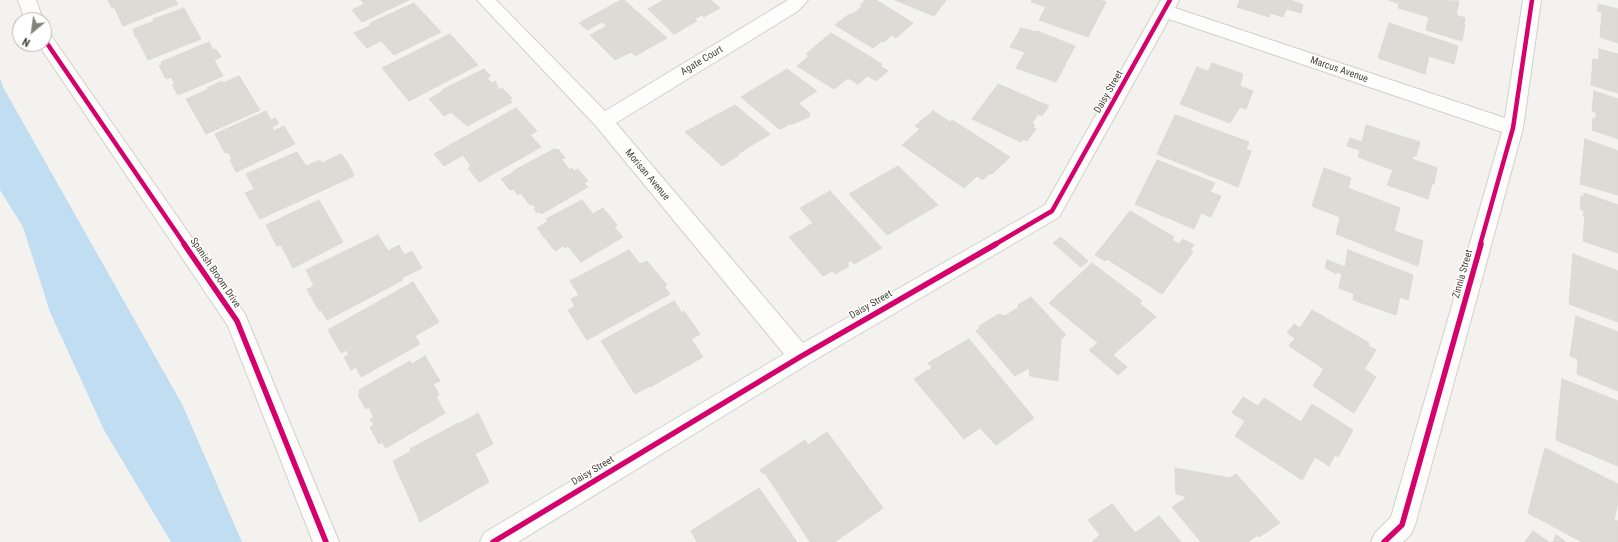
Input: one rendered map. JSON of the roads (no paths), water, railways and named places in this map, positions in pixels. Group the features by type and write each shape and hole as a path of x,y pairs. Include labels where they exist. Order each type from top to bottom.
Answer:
{"street":[{"path":"26,0 31,12"},
{"name":"Morisan Avenue","path":"486,0 603,121 800,357"},
{"name":"Agate Court","path":"603,121 792,7 799,0"},
{"name":"Zinnia Street","path":"1384,542 1402,525 1513,128 1532,0"},
{"name":"Marcus Avenue","path":"1168,6 1513,128"},
{"name":"Daisy Street","path":"493,542 800,357 1052,210 1168,6"},
{"name":"Spanish Broom Drive","path":"52,52 237,321 326,542"}],"water":[{"path":"0,78 3,87 182,404 242,542 171,542 104,430 50,312 23,227 0,190"}]}
